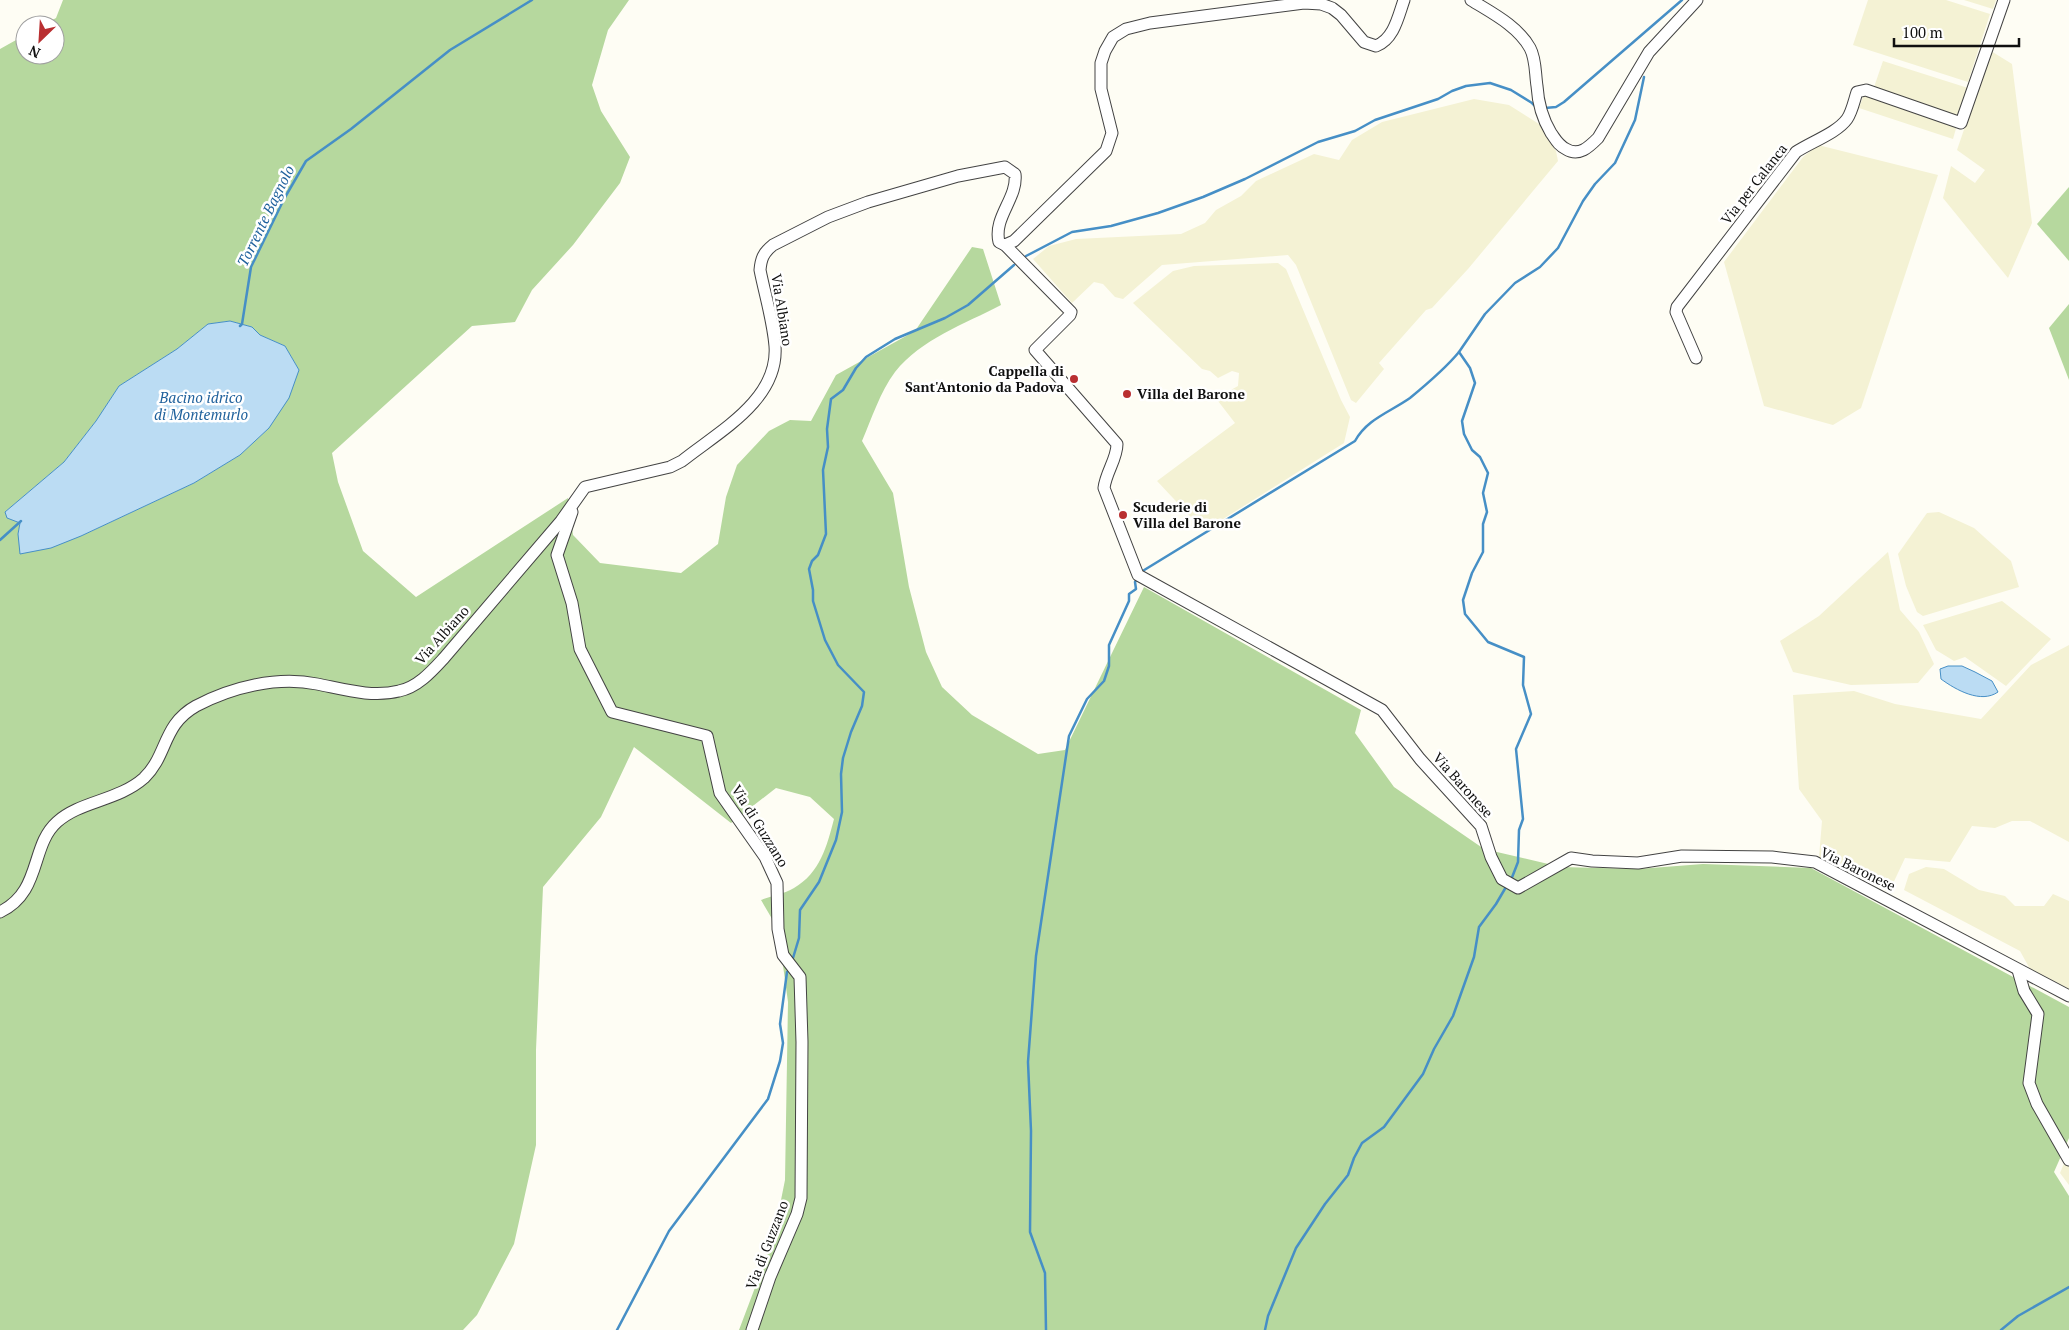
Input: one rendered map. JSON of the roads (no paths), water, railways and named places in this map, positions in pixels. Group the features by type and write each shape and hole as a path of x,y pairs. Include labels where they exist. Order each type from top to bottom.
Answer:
{"street":[{"path":"1005,245 1014,241 1106,151 1112,132 1101,89 1101,63 1113,37 1119,33 1126,29 1150,23 1304,3 1322,4 1332,8 1341,15 1364,42 1376,46 1387,38 1394,27 1404,0"},
{"path":"1471,0 1514,28 1530,49 1536,70 1539,105 1559,145 1569,151 1578,153 1588,148 1598,138 1649,52 1696,0"},
{"name":"Via per Calanca","path":"1696,358 1676,312 1677,307 1796,152 1810,142 1834,131 1847,119 1857,92 1866,90 1961,122 2004,0"},
{"name":"Via Albiano","path":"0,912 12,906 32,878 44,843 57,822 80,809 131,788 143,778 153,769 166,737 175,723 184,714 197,706 234,691 267,683 315,684 355,692 376,693 399,692 413,685 427,675 444,658 576,502 585,487 670,467 682,461 747,410 758,399 774,363 775,347 760,270 761,259 772,245 848,209 958,176 1005,167 1015,174 1016,184 997,235 998,242 1005,245"},
{"name":"Via Baronese","path":"1005,245 1070,312 1070,315 1035,350 1117,444 1117,451 1104,488 1139,576 1172,592 1382,710 1424,765 1481,826 1491,857 1502,879 1518,888 1572,858 1638,863 1682,856 1793,858 1814,862 2069,996"},
{"name":"Via di Guzzano","path":"576,502 557,555 572,603 580,649 612,712 707,736 720,793 765,857 777,883 778,929 783,955 800,976 802,1042 801,1198 797,1214 770,1277 752,1330"},
{"path":"2018,970 2024,991 2038,1014 2029,1083 2037,1104 2069,1160"}],"water":[{"name":"Bacino idrico di Montemurlo","path":"230,321 252,327 260,335 285,346 299,370 289,398 269,428 240,455 194,483 81,536 51,548 20,554 18,534 20,523 7,518 5,512 64,462 96,421 119,386 177,349 208,324"},
{"path":"1948,666 1962,666 1975,672 1992,681 1998,692 1984,697 1961,691 1941,679 1940,669"}],"waterway":[{"name":"Torrente Bagnolo","path":"240,326 242,324 251,267 284,199 306,161 351,129 450,50 532,0"},
{"path":"1545,108 1556,107 1564,102 1682,0"},
{"path":"1511,880 1518,862 1519,830 1523,819 1516,749 1531,714 1523,685 1524,657 1488,642 1465,614 1463,600 1472,573 1483,552 1483,524 1487,512 1483,493 1488,473 1480,457 1472,450 1464,434 1462,421 1475,383 1470,368 1459,352 1485,314 1515,283 1540,267 1558,248 1583,201 1595,184 1615,163 1635,120 1644,77"},
{"path":"1026,256 1072,232 1111,226 1158,213 1203,197 1245,179 1318,142 1355,131 1375,120 1438,99 1466,86 1490,83 1511,90 1535,106"},
{"path":"793,958 799,938 800,910 819,882 836,840 842,812 841,774 843,758 862,706 864,692 838,665 825,640 813,601 809,569 812,561 818,555 826,534 823,470 828,447 827,429 831,399 843,390 856,368 866,357 895,339 945,318 968,305 1014,265"},
{"path":"1141,572 1355,441 1372,421 1410,398 1459,352"},
{"name":"Torrente Bagnolo","path":"0,540 21,521"},
{"path":"1046,1330 1045,1273 1030,1232 1031,1131 1028,1062 1036,956 1069,736 1087,699 1104,681 1109,666 1109,645 1129,601 1129,594 1136,589 1135,582 1137,579"},
{"path":"1265,1330 1268,1316 1296,1248 1325,1204 1348,1175 1362,1143 1384,1127 1423,1074 1434,1049 1453,1016 1474,957 1479,927 1506,887"},
{"path":"617,1330 669,1231 768,1099 780,1061 783,1043 780,1024 787,972"},
{"path":"2001,1330 2018,1316 2069,1287"}],"place":[{"name":"Cappella di Sant'Antonio da Padova","path":"1074,379"},
{"name":"Villa del Barone","path":"1127,394"},
{"name":"Scuderie di Villa del Barone","path":"1123,515"}]}
